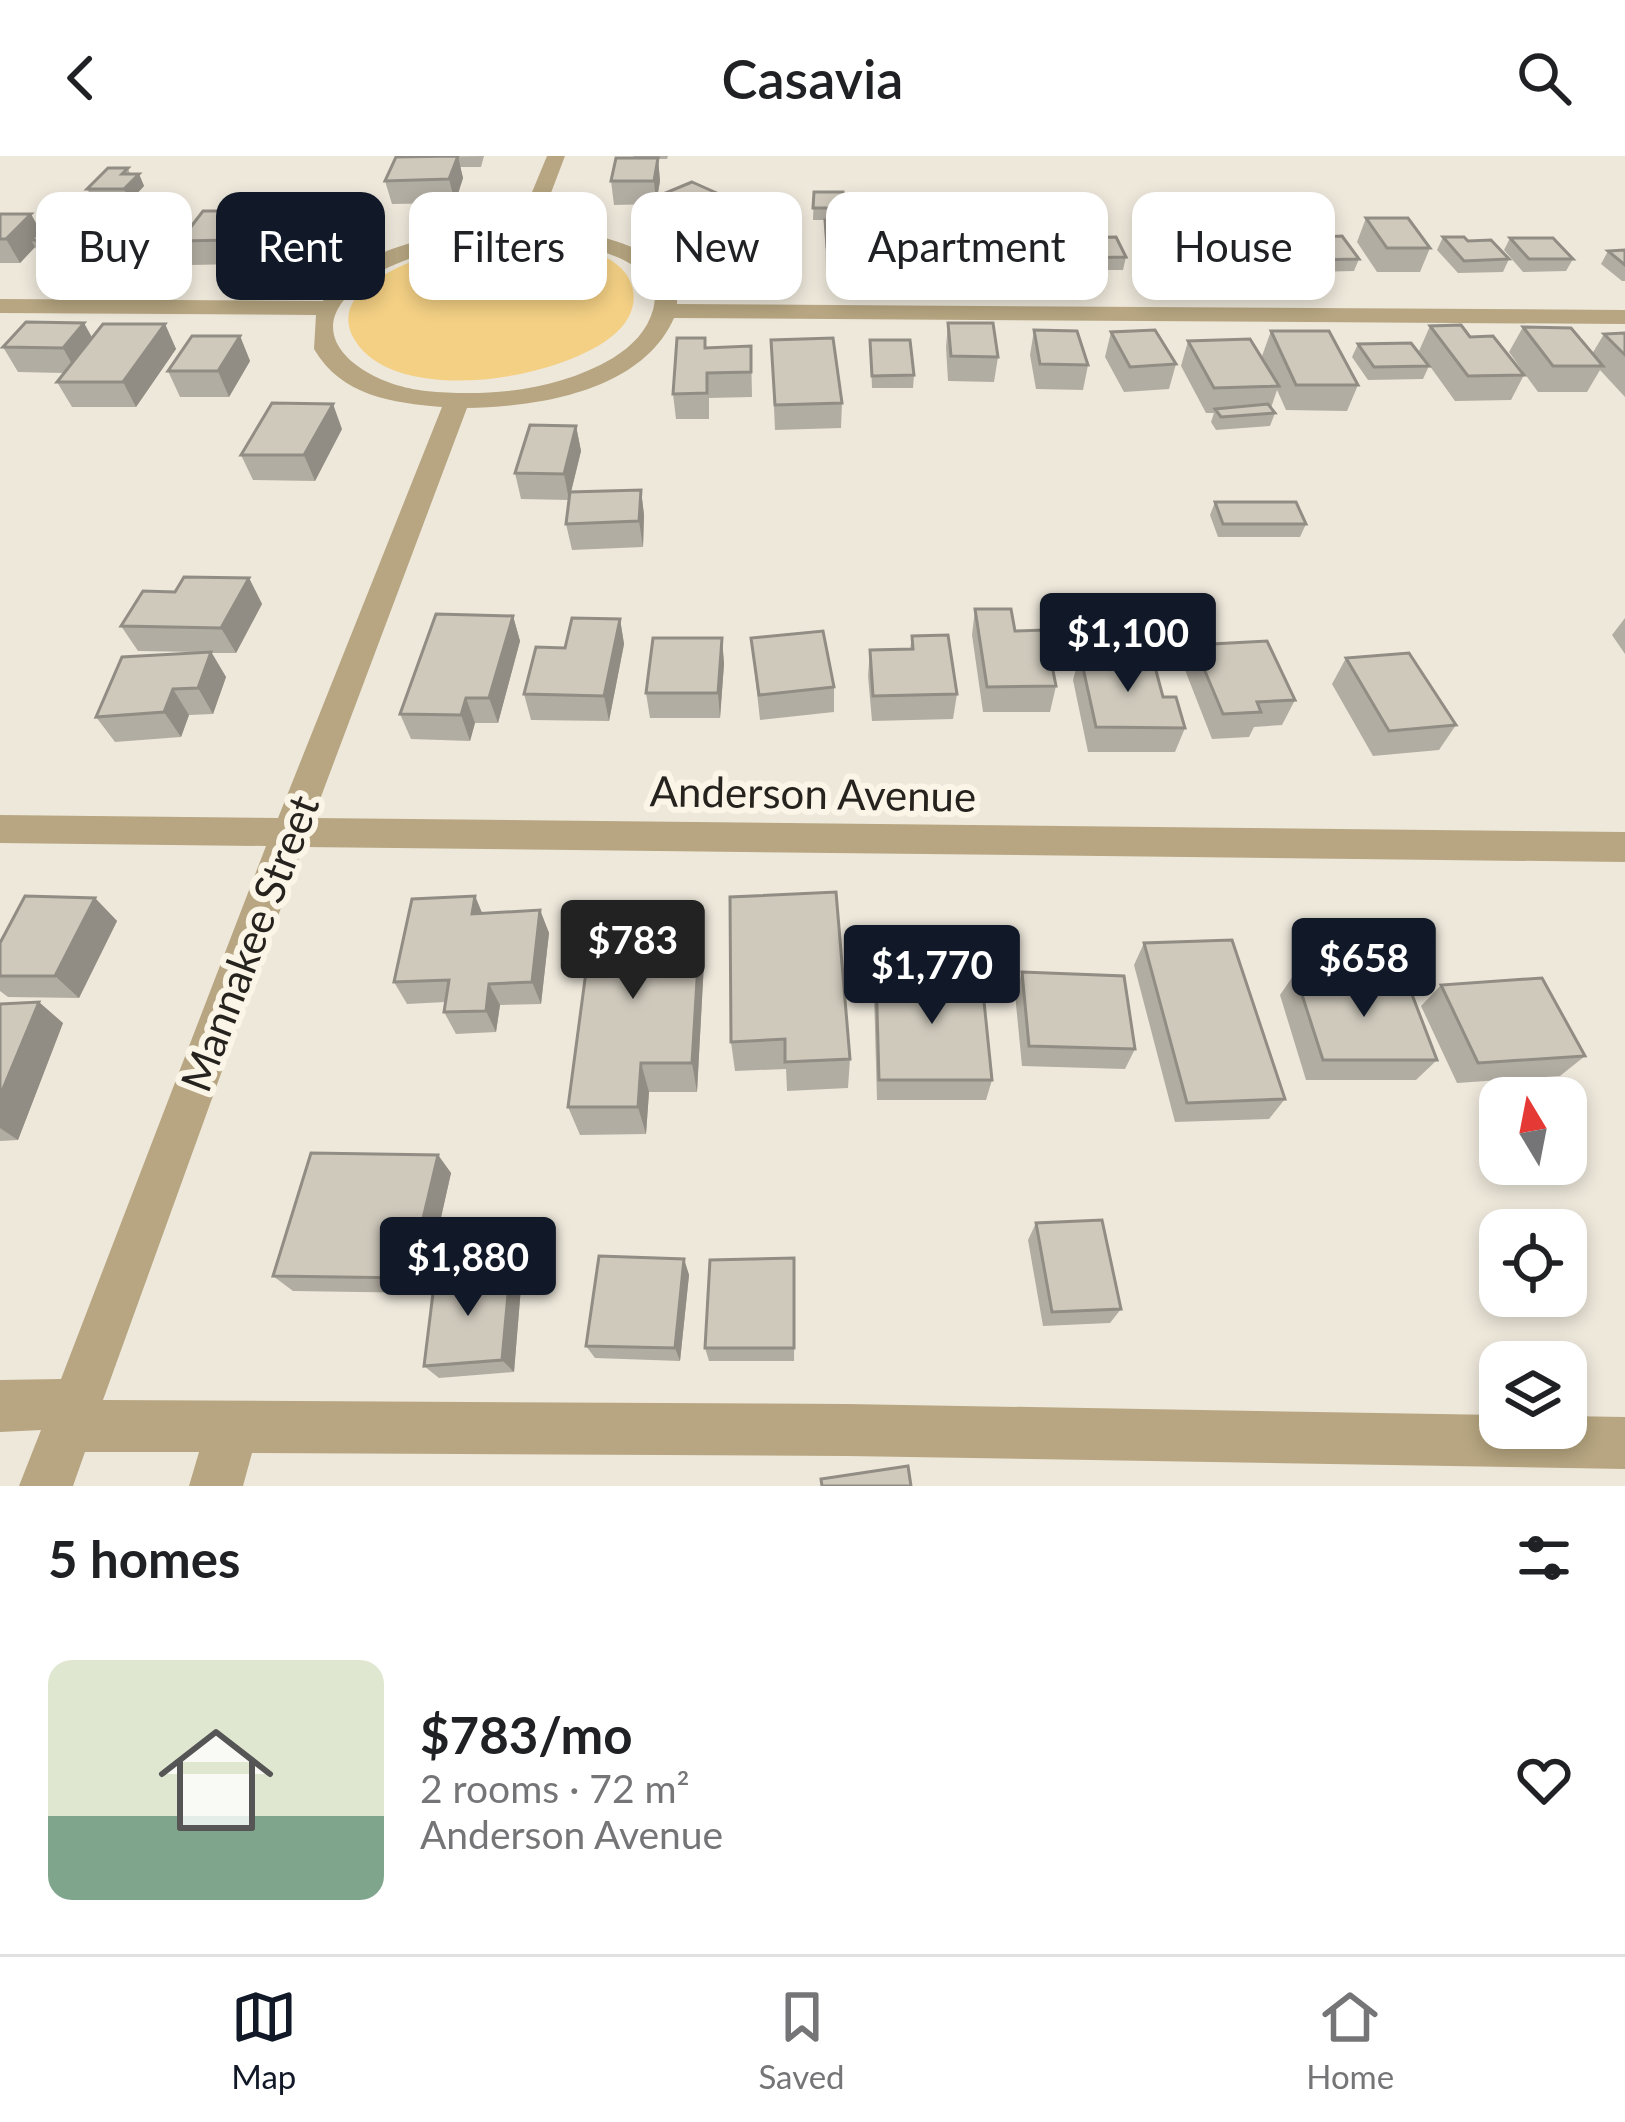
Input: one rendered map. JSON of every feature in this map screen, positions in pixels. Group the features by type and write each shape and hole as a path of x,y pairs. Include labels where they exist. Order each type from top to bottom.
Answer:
{"street":[{"path":"542,192 556,156"},
{"path":"409,253 351,283 328,308 321,335 332,360 360,382 403,396 457,402 517,398 574,385 620,364 652,338 666,311 664,286 646,263 607,245"},
{"path":"0,306 328,308"},
{"path":"666,311 1625,317"},
{"name":"Mannakee Street","path":"46,1486 290,832 457,402"},
{"name":"Anderson Avenue","path":"0,829 1625,848"},
{"path":"0,1406 233,1426 1625,1443"},
{"path":"216,1486 233,1426"}],"shaded area":[{"path":"607,259 625,273 633,302 618,331 562,362 525,373 445,380 408,375 378,362 356,342 348,320 354,301 385,300 385,274 409,263 409,300 607,300"}],"building":[{"path":"458,156 449,179 385,181 396,157"},
{"path":"616,158 658,158 654,181 611,181"},
{"path":"108,168 128,168 122,174 139,174 124,189 87,189"},
{"path":"692,182 714,192 668,192"},
{"path":"814,192 826,192 826,208 813,208"},
{"path":"203,211 216,211 216,240 192,241 192,225"},
{"path":"0,214 31,214 6,239 0,239"},
{"path":"1366,218 1408,218 1430,248 1387,248"},
{"path":"1335,236 1342,236 1359,259 1335,260"},
{"path":"1108,237 1116,237 1126,257 1108,257"},
{"path":"1443,237 1491,240 1509,259 1464,261"},
{"path":"1510,238 1553,238 1573,259 1529,259"},
{"path":"1625,250 1625,265 1608,251"},
{"path":"26,322 84,323 63,348 3,347"},
{"path":"948,323 993,323 998,357 951,356"},
{"path":"103,324 165,324 123,382 57,382"},
{"path":"1461,325 1470,337 1493,336 1524,375 1468,376 1430,326"},
{"path":"1523,327 1571,328 1603,366 1553,366"},
{"path":"1034,330 1077,331 1088,365 1040,364"},
{"path":"1155,330 1176,364 1130,367 1111,332"},
{"path":"1271,331 1329,331 1358,385 1296,385"},
{"path":"1625,333 1625,355 1604,334"},
{"path":"192,336 240,336 218,371 168,371"},
{"path":"677,338 705,338 705,348 751,346 751,372 707,373 707,393 673,394"},
{"path":"833,338 842,403 775,405 771,340"},
{"path":"1250,339 1279,386 1214,388 1188,341"},
{"path":"870,340 910,340 914,375 872,376"},
{"path":"1411,343 1429,366 1374,367 1358,344"},
{"path":"272,403 333,404 304,455 241,455"},
{"path":"1268,404 1275,413 1221,417 1215,409"},
{"path":"530,425 576,426 564,474 515,473"},
{"path":"641,490 639,521 566,524 570,492"},
{"path":"1215,502 1296,502 1306,524 1223,524"},
{"path":"184,577 249,578 221,628 121,626 143,591 175,592"},
{"path":"975,609 1011,609 1015,631 1045,630 1056,686 987,687"},
{"path":"436,614 513,616 489,698 466,698 461,715 400,714"},
{"path":"572,618 620,619 604,696 524,694 536,647 565,648"},
{"path":"823,631 834,687 759,695 751,638"},
{"path":"948,635 957,694 873,696 870,650 913,649 912,636"},
{"path":"653,638 722,638 718,693 646,693"},
{"path":"1267,641 1295,700 1257,702 1261,712 1223,714 1194,645"},
{"path":"211,652 198,688 173,689 164,712 96,717 122,657"},
{"path":"1409,653 1456,725 1389,731 1346,658"},
{"path":"1080,654 1118,654 1122,667 1155,667 1163,697 1176,697 1185,728 1096,727"},
{"path":"836,892 850,1059 785,1062 785,1039 731,1042 730,897"},
{"path":"25,896 95,898 55,976 0,976 0,943"},
{"path":"475,896 472,914 540,910 532,982 489,984 486,1011 444,1012 449,980 394,982 412,899"},
{"path":"671,903 669,930 700,930 692,1063 641,1063 638,1107 568,1107 595,904"},
{"path":"1232,940 1285,1099 1187,1103 1144,943"},
{"path":"876,972 981,972 992,1080 879,1080"},
{"path":"1022,972 1124,976 1135,1049 1029,1046"},
{"path":"1295,973 1348,973 1352,985 1408,984 1437,1060 1323,1060"},
{"path":"1542,978 1585,1056 1478,1063 1441,985"},
{"path":"39,1002 0,1096 0,1004"},
{"path":"311,1153 438,1155 409,1278 273,1276"},
{"path":"1102,1220 1121,1309 1052,1312 1036,1223"},
{"path":"599,1256 684,1259 675,1348 586,1346"},
{"path":"794,1258 794,1348 705,1348 710,1260"},
{"path":"510,1272 502,1360 424,1366 435,1277"},
{"path":"908,1466 911,1486 822,1486 821,1479"}]}
